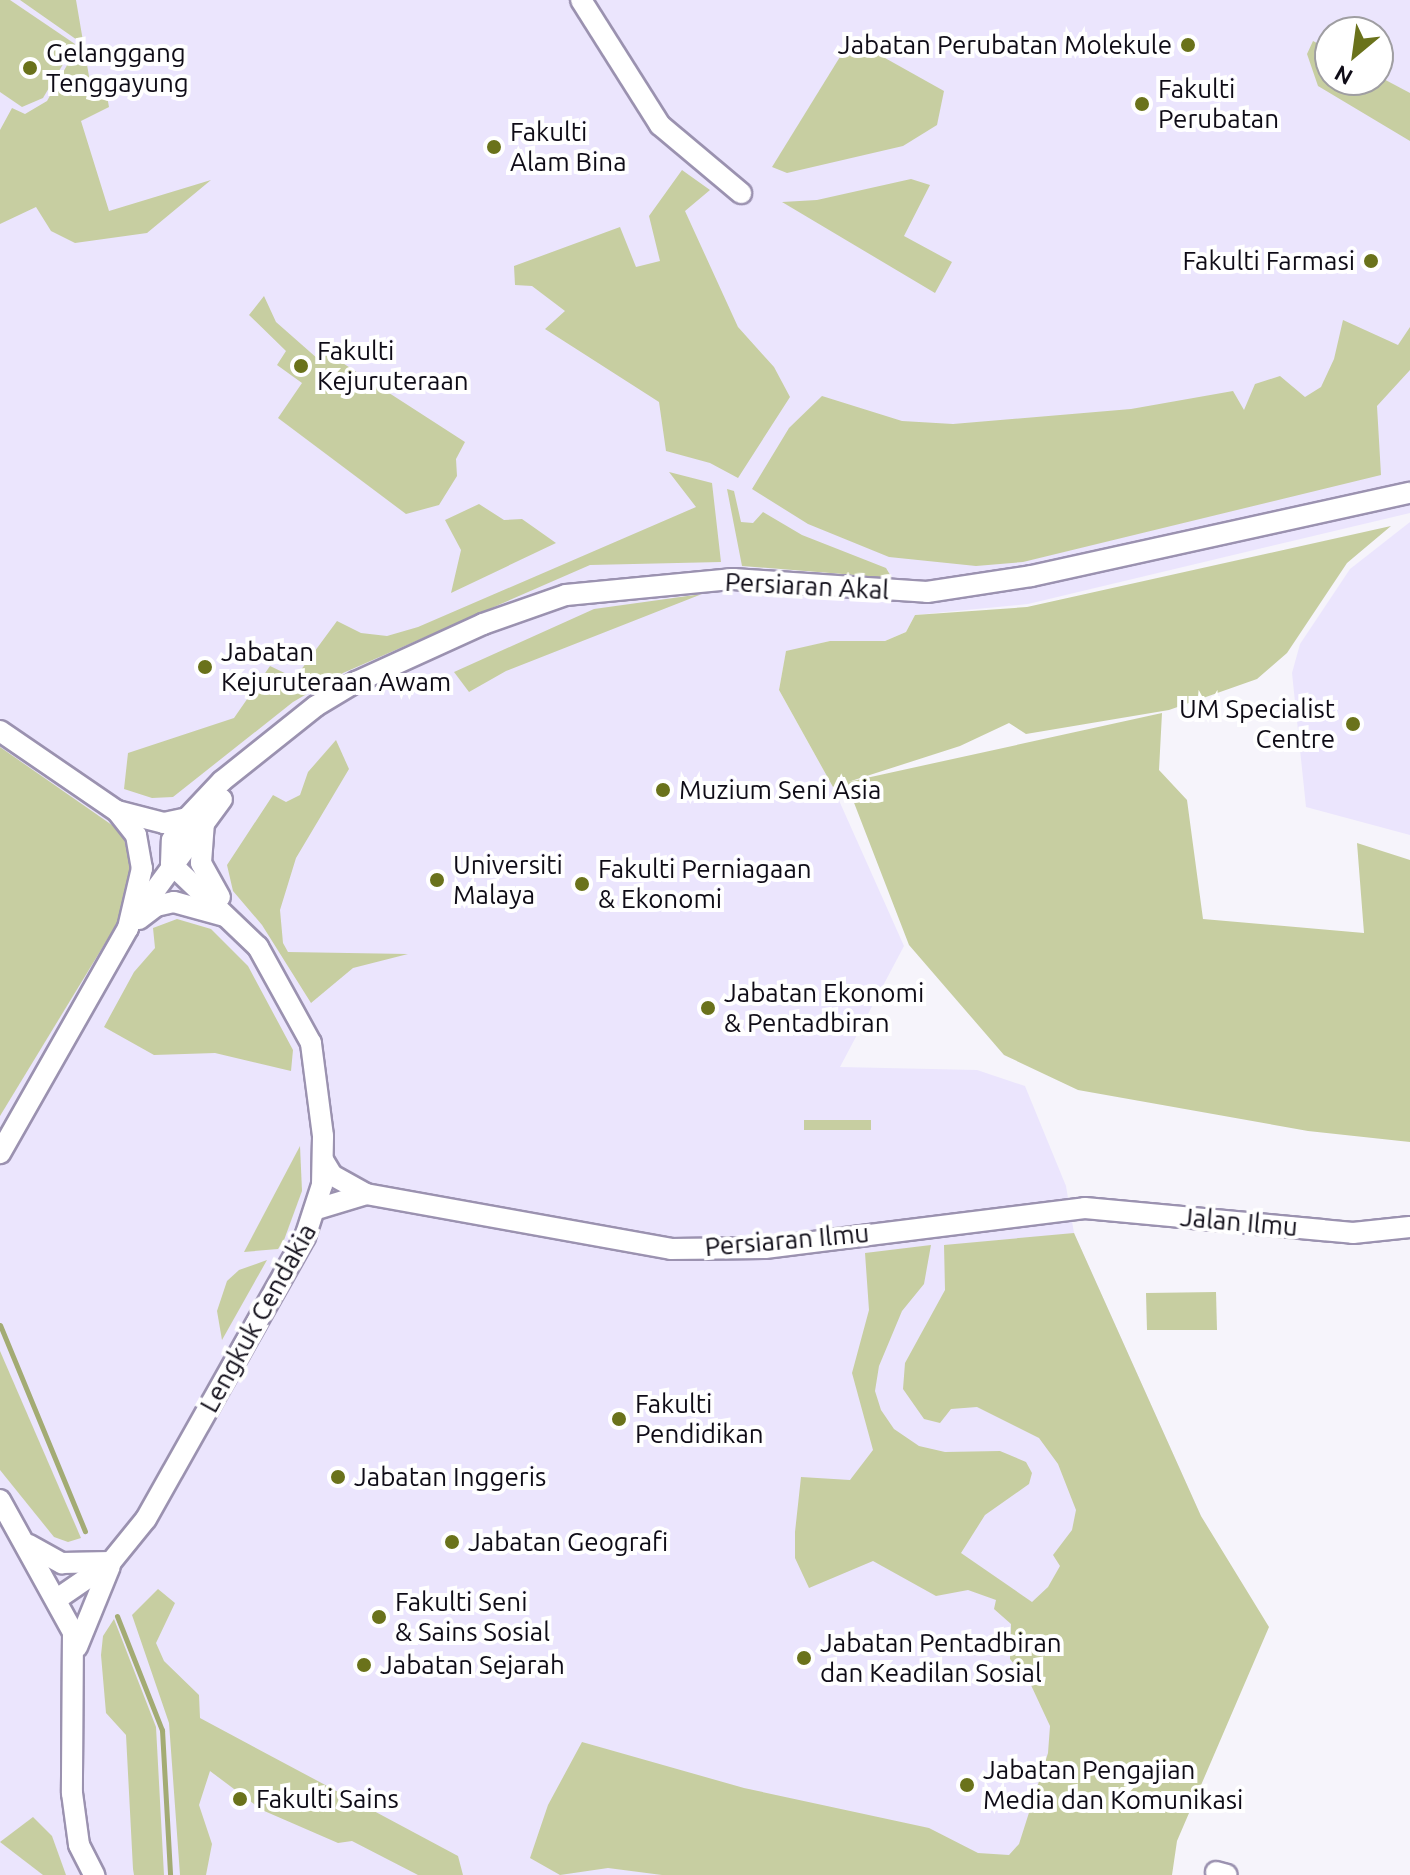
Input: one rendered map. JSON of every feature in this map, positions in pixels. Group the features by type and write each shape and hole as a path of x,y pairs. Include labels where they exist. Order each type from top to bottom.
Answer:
{"street":[{"path":"581,0 660,125 741,193"},
{"name":"Persiaran Akal","path":"128,928 171,864 196,818 242,769 316,706 356,682 483,624 566,595 733,579 927,592 1031,576 1410,493"},
{"path":"0,731 117,811 164,823 196,818 201,863 238,923"},
{"path":"0,1153 128,928 139,899 141,850 117,811"},
{"name":"Lengkuk Cendakia","path":"75,1655 111,1562 170,1479 317,1209 323,1160 311,1043 283,986 238,923 171,864"},
{"path":"128,928 156,906 174,902 208,908 238,923"},
{"name":"Persiaran Ilmu","path":"323,1160 332,1175 366,1194 671,1249 765,1248 1068,1210"},
{"name":"Persiaran Ilmu","path":"317,1209 366,1194"},
{"name":"Jalan Ilmu","path":"1068,1210 1353,1233 1410,1227"},
{"path":"2,1504 27,1544 73,1632 72,1793 79,1845 94,1875"},
{"path":"27,1544 62,1563 111,1562"},
{"name":"Lengkuk Cendakia","path":"57,1599 111,1562"}],"shaded area":[{"name":"Universiti Malaya","path":"0,0 1410,0 1410,513 1028,604 915,615 906,632 885,641 830,641 786,652 779,690 833,787 904,946 840,1067 977,1070 1025,1086 1066,1186 1074,1233 1201,1516 1078,1875 0,1875"},
{"name":"UM Specialist Centre","path":"1410,522 1410,835 1306,807 1292,673 1300,644 1350,569"}],"green space":[{"name":"Gelanggang Tenggayung","path":"0,0 10,0 75,44 43,98 22,107 0,92"},
{"path":"20,0 76,0 91,88 107,96 109,107 81,121 109,211 211,180 147,233 75,243 51,231 36,207 0,224 0,130 12,108 25,114 47,101 80,42"},
{"path":"851,39 944,91 937,125 903,146 787,173 772,167"},
{"path":"1313,41 1314,74 1307,54"},
{"path":"1394,84 1410,93 1410,141 1335,96 1394,96"},
{"path":"682,170 710,190 685,211 738,327 774,367 790,397 738,478 710,463 666,451 659,402 545,329 565,311 532,286 515,285 514,266 620,227 636,267 660,261 649,216"},
{"path":"911,179 930,185 904,236 952,262 935,293 782,202 817,200"},
{"path":"264,296 276,322 318,359 324,351 465,442 456,459 457,476 439,505 406,514 278,418 302,383 277,365 286,351 249,315"},
{"path":"1343,320 1398,345 1410,327 1410,370 1377,406 1381,475 1023,562 976,566 889,557 808,524 752,489 789,428 822,396 902,421 953,424 1131,409 1233,391 1244,410 1255,384 1280,376 1305,397 1321,387 1334,359"},
{"path":"669,472 712,483 721,562 590,565 343,673 293,702 173,797 152,798 124,789 128,753 234,718 270,666 295,678 337,621 361,633 387,636 418,627 696,507"},
{"path":"727,489 734,491 741,522 753,523 763,512 802,535 886,568 892,578 742,566"},
{"path":"479,504 504,520 522,519 556,543 451,593 461,550 445,520"},
{"path":"1391,526 1347,563 1287,653 1257,679 1169,710 1026,734 1009,723 960,746 848,782 1162,713 1159,770 1187,800 1203,919 1364,933 1357,843 1410,860 1410,1142 1308,1131 1078,1090 1004,1055 909,945 846,782 833,787 779,690 786,651 830,641 885,641 906,632 915,615 1027,607"},
{"path":"702,594 506,671 469,692 454,672 594,609"},
{"path":"336,740 349,769 296,858 280,910 283,943 288,952 408,954 353,968 311,1003 262,925 233,891 227,865 273,795 286,802 300,795 308,772"},
{"path":"0,747 122,832 130,861 130,883 118,922 0,1116"},
{"path":"177,919 211,929 248,966 293,1050 291,1071 215,1053 154,1055 104,1027 134,972 155,948 153,928"},
{"path":"804,1120 871,1120 871,1130 804,1130"},
{"path":"300,1146 302,1191 284,1240 278,1249 244,1252"},
{"path":"1074,1233 1201,1516 1269,1627 1177,1841 1172,1875 662,1875 608,1868 560,1875 530,1858 548,1805 582,1742 744,1788 929,1828 978,1853 1009,1855 1019,1844 1048,1753 1050,1726 1030,1683 1010,1659 1011,1624 994,1609 996,1600 968,1590 936,1596 873,1561 809,1588 795,1558 795,1532 801,1477 850,1480 873,1450 852,1373 869,1310 865,1253 931,1245 924,1284 902,1311 879,1366 875,1391 881,1410 894,1429 919,1446 945,1452 1000,1451 1026,1462 1032,1473 1029,1484 985,1515 961,1553 1032,1602 1048,1587 1060,1566 1053,1555 1072,1530 1076,1510 1058,1464 1039,1438 977,1407 951,1409 940,1423 924,1419 903,1389 905,1363 945,1290 944,1245"},
{"path":"267,1260 222,1340 217,1311 227,1281 239,1270"},
{"path":"1216,1292 1217,1330 1147,1330 1146,1293"},
{"path":"0,1351 81,1538 68,1542 54,1537 0,1470"},
{"path":"158,1589 175,1603 156,1643 164,1661 199,1695 200,1718 458,1856 463,1875 418,1875 352,1841 338,1843 262,1810 210,1771 199,1805 212,1844 206,1875 180,1875 169,1723 132,1615"},
{"path":"114,1619 156,1727 164,1875 134,1875 126,1735 106,1713 101,1655 103,1636"},
{"path":"33,1817 52,1836 66,1875 43,1875 0,1842"}],"waterway":[{"path":"0,1325 85,1531"},
{"path":"117,1616 162,1730 170,1875"}],"place":[{"name":"Jabatan Perubatan Molekule","path":"1188,45"},
{"name":"Gelanggang Tenggayung","path":"30,68"},
{"name":"Fakulti Perubatan","path":"1142,104"},
{"name":"Fakulti Alam Bina","path":"494,147"},
{"name":"Fakulti Farmasi","path":"1371,261"},
{"name":"Fakulti Kejuruteraan","path":"301,366"},
{"name":"Jabatan Kejuruteraan Awam","path":"205,667"},
{"name":"UM Specialist Centre","path":"1353,724"},
{"name":"Muzium Seni Asia","path":"663,790"},
{"name":"Universiti Malaya","path":"437,880"},
{"name":"Fakulti Perniagaan & Ekonomi","path":"582,884"},
{"name":"Jabatan Ekonomi & Pentadbiran","path":"708,1008"},
{"name":"Fakulti Pendidikan","path":"619,1419"},
{"name":"Jabatan Inggeris","path":"338,1477"},
{"name":"Jabatan Geografi","path":"452,1542"},
{"name":"Fakulti Seni & Sains Sosial","path":"379,1617"},
{"name":"Jabatan Pentadbiran dan Keadilan Sosial","path":"804,1658"},
{"name":"Jabatan Sejarah","path":"364,1665"},
{"name":"Jabatan Pengajian Media dan Komunikasi","path":"967,1785"},
{"name":"Fakulti Sains","path":"240,1799"}]}
